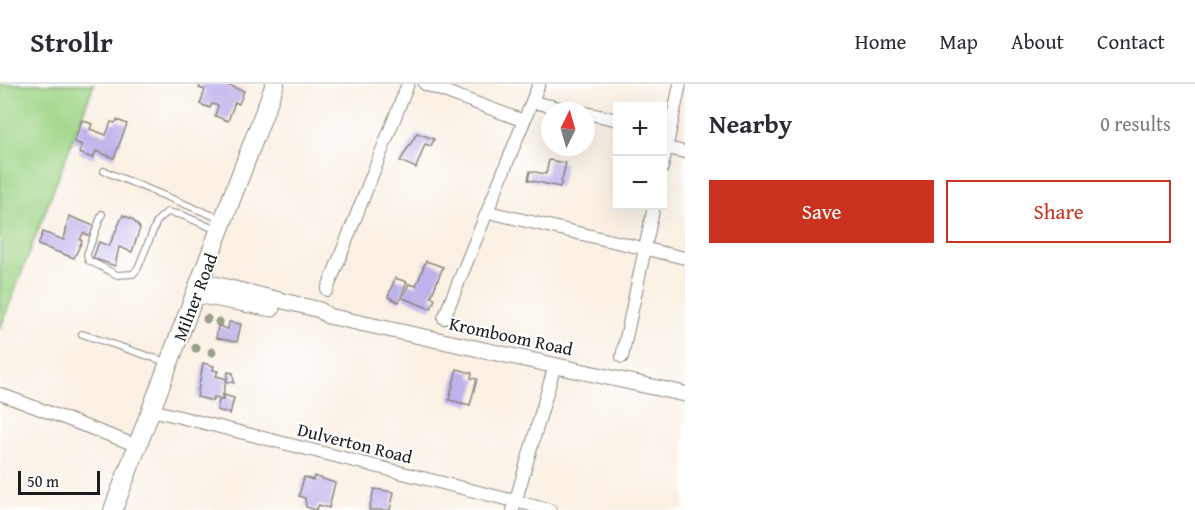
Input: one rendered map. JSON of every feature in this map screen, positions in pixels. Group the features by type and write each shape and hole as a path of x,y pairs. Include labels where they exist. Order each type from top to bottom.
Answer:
{"main road":[{"name":"Milner Road","path":"114,510 275,84"}],"street":[{"path":"327,290 408,84"},
{"path":"425,84 524,121"},
{"path":"444,318 539,84"},
{"path":"667,127 680,84"},
{"path":"532,102 541,104"},
{"path":"595,115 613,119"},
{"path":"667,148 685,152"},
{"path":"622,357 653,210"},
{"path":"488,212 685,258"},
{"name":"Kromboom Road","path":"199,288 318,318 328,316 685,394"},
{"path":"514,506 555,365"},
{"path":"0,394 138,446"},
{"name":"Dulverton Road","path":"152,410 514,506 550,510"}],"lane":[{"path":"104,171 222,226"},
{"path":"102,214 87,254 88,260 117,275 133,274 138,268 157,221 167,212 222,226"},
{"path":"82,334 170,363"}],"green space":[{"path":"0,84 94,84 0,329"}],"building":[{"path":"201,84 225,84 244,91 239,104 235,102 228,121 215,116 218,106 212,104 210,108 200,104 205,90 199,88"},
{"path":"82,120 92,124 90,129 106,135 111,122 115,123 117,120 127,124 114,158 96,151 93,158 79,153 82,145 74,142"},
{"path":"417,133 434,139 431,146 425,144 416,168 400,161"},
{"path":"549,160 566,163 560,187 528,180 530,171 546,174"},
{"path":"123,215 132,219 140,228 132,252 119,247 115,266 93,258 99,242 109,246"},
{"path":"69,216 94,226 90,236 83,233 74,258 38,245 43,232 64,240"},
{"path":"426,261 443,267 431,297 435,299 431,309 403,298 409,284 416,286"},
{"path":"395,278 407,282 399,302 388,297"},
{"path":"229,322 241,324 237,342 216,338 218,326 228,329"},
{"path":"203,363 214,366 213,370 218,371 216,376 227,379 228,372 233,373 234,383 226,381 222,399 214,397 213,401 197,397"},
{"path":"457,369 472,373 471,378 477,379 470,405 449,400"},
{"path":"224,395 234,398 230,414 217,410 219,400 223,400"},
{"path":"314,476 335,483 329,508 319,505 316,510 306,507 305,498 299,496 304,477 313,480"},
{"path":"374,489 394,492 390,510 369,510"}]}
